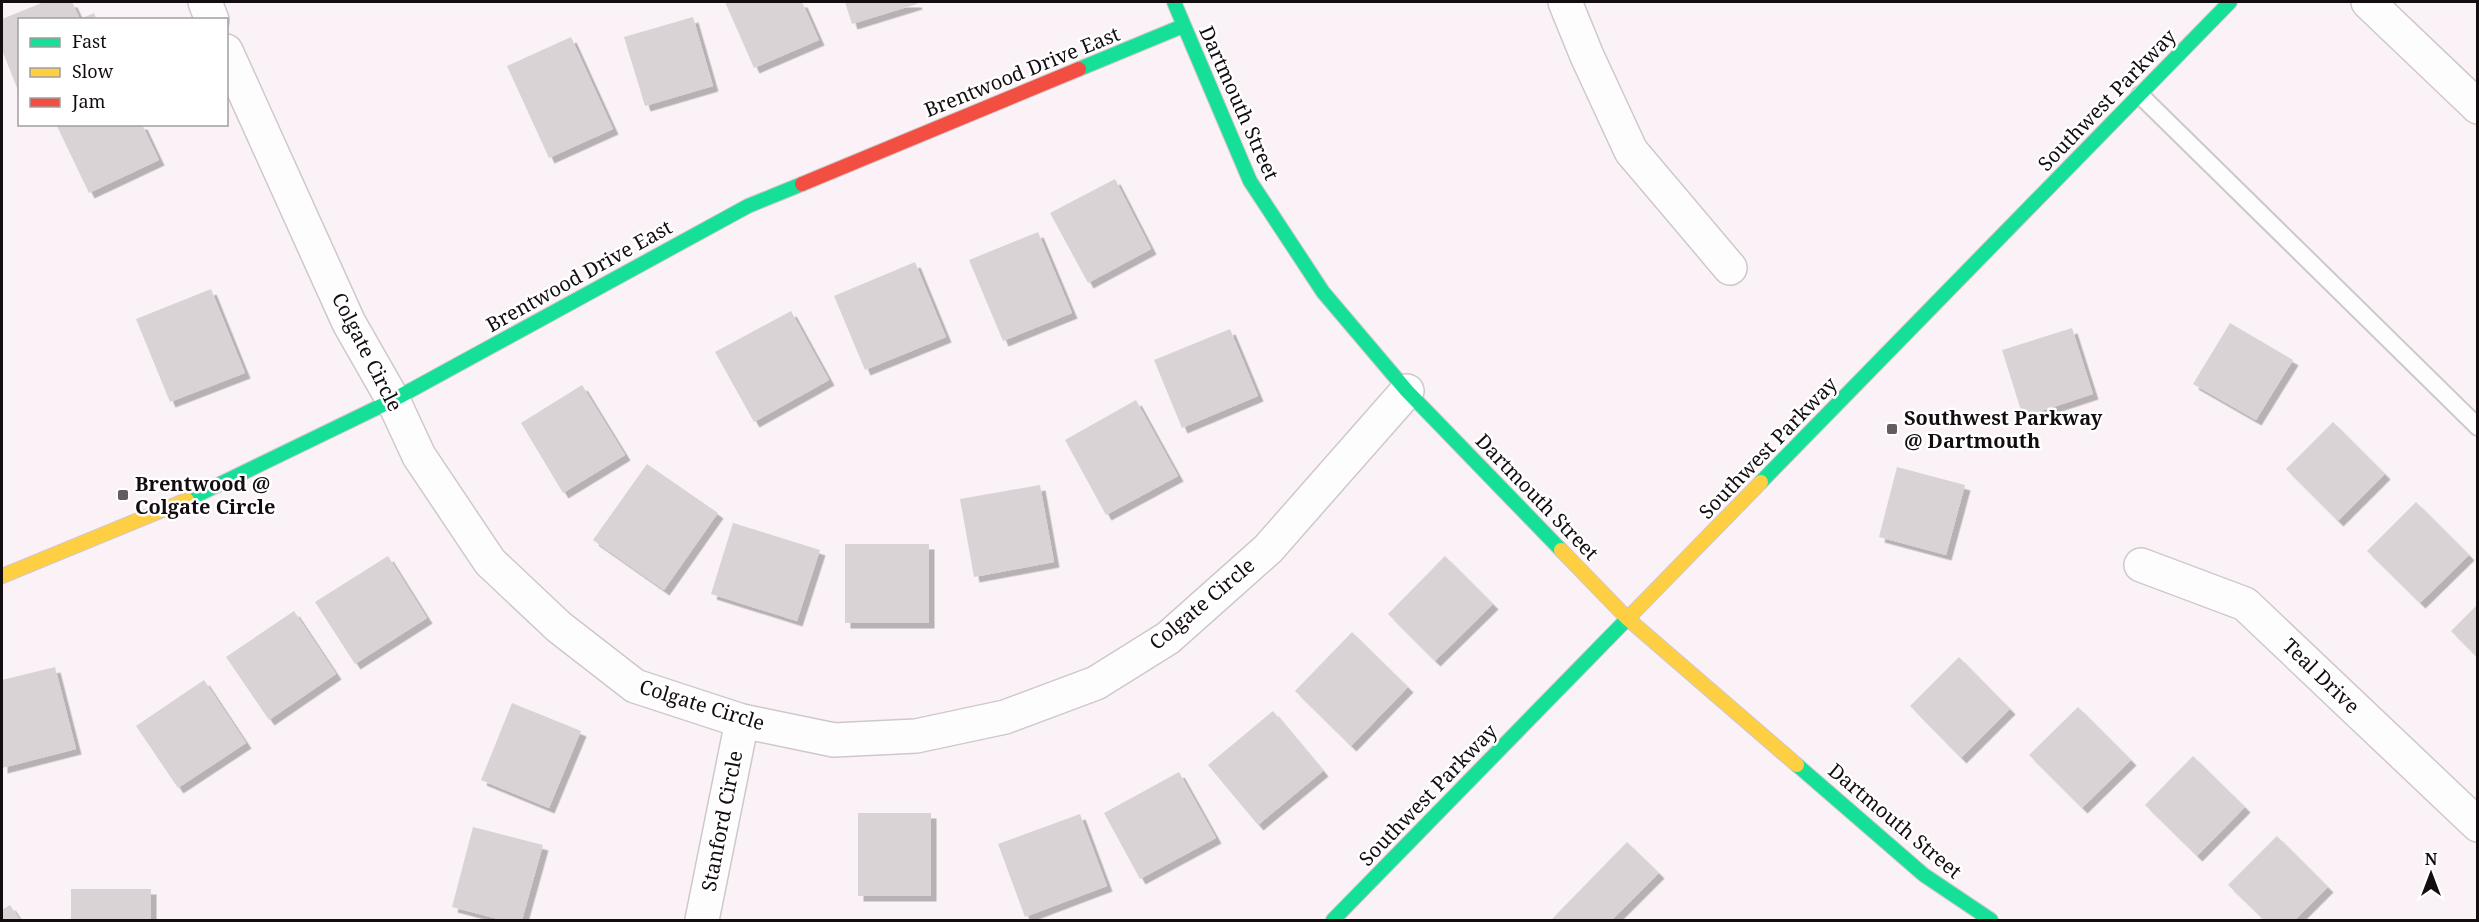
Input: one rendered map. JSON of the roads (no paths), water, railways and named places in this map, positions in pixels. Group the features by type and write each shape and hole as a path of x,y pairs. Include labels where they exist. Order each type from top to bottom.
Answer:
{"street":[{"path":"205,2 211,18"},
{"name":"Dartmouth Street","path":"1174,2 1250,181 1323,292 1407,391 1628,619 1924,875 1991,921"},
{"path":"1565,2 1631,151 1730,268"},
{"name":"Southwest Parkway","path":"1333,921 2230,2"},
{"path":"2368,2 2478,107"},
{"name":"Brentwood Drive East","path":"2,576 198,496 393,400 748,206 1183,26"},
{"name":"Colgate Circle","path":"228,55 349,323 393,400 419,456 490,562 559,627 635,686 742,721 834,740 916,736 1005,717 1096,683 1168,638 1268,549 1407,391"},
{"name":"Teal Drive","path":"2141,566 2245,604 2478,825"},
{"name":"Stanford Circle","path":"702,921 742,721"}],"lane":[{"path":"2140,94 2478,427"}],"place":[{"name":"Southwest Parkway @ Dartmouth","path":"1892,429"},
{"name":"Brentwood @ Colgate Circle","path":"123,495"}]}
